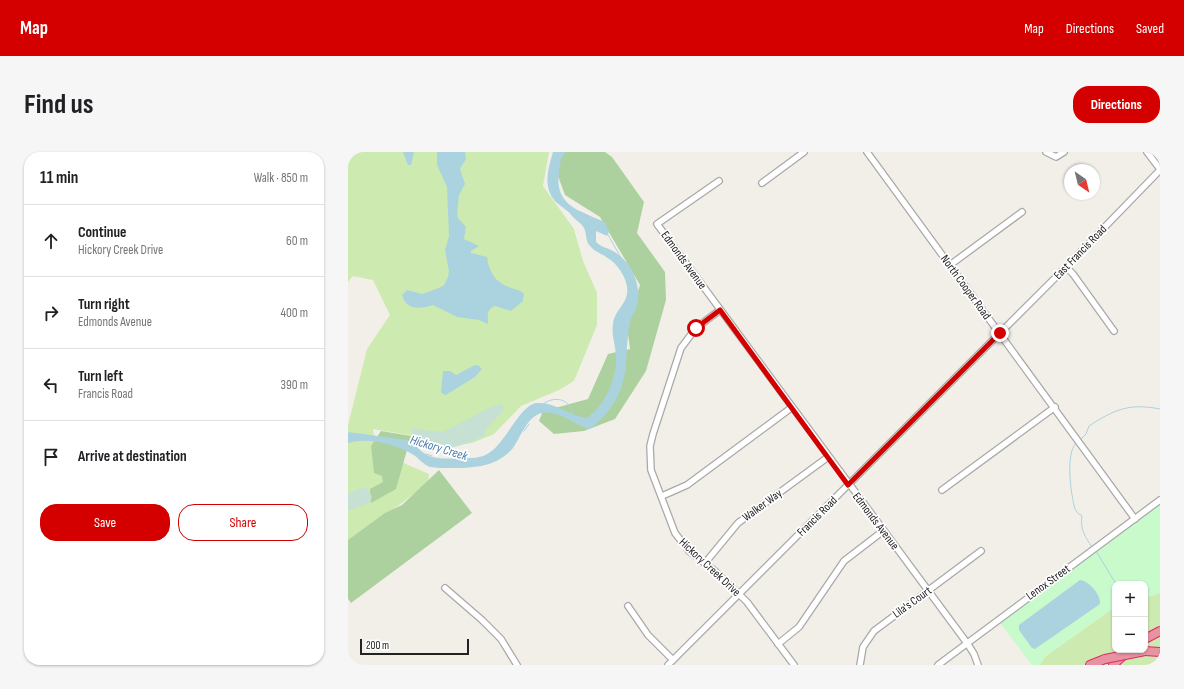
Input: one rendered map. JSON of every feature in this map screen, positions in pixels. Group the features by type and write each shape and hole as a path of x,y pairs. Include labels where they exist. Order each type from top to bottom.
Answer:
{"highway":[{"path":"1148,637 1160,631"},
{"path":"1090,665 1105,659 1145,651 1160,652"},
{"path":"1113,665 1126,653"}],"street":[{"path":"762,183 804,152"},
{"name":"North Cooper Road","path":"867,152 1135,519"},
{"path":"1046,152 1056,157 1064,152"},
{"path":"1147,152 1160,169"},
{"name":"East Francis Road","path":"1000,333 1160,169"},
{"name":"Edmonds Avenue","path":"719,181 657,224 791,408 967,643 974,654 978,665"},
{"path":"950,265 1022,212"},
{"path":"1066,267 1073,274 1114,330"},
{"name":"Hickory Creek Drive","path":"720,310 696,328 681,348 653,434 650,446 650,465 675,533 690,551 739,594 794,665"},
{"name":"Francis Road","path":"668,665 1000,333"},
{"path":"942,490 1054,407"},
{"path":"662,496 687,484 791,408"},
{"name":"Walker Way","path":"705,563 738,523 828,456"},
{"name":"Lenox Street","path":"938,665 1160,500"},
{"path":"778,644 799,627 844,561 883,531"},
{"name":"Lila's Court","path":"860,665 863,647 870,635 878,627 981,551"},
{"path":"445,588 482,620 500,640 517,665"},
{"path":"628,606 648,635 673,660"}],"green space":[{"path":"348,152 549,152 543,186 574,229 583,261 597,293 597,325 574,381 559,390 521,406 494,434 472,443 448,446 414,436 373,429 376,451 429,474 428,483 348,544 348,425 367,349 390,315 373,280 353,276 348,282"},
{"path":"554,152 605,152 612,157 644,202 637,233 665,272 666,300 646,371 615,419 584,431 554,434 539,421 544,408 555,408 588,399 608,354 630,349 627,327 640,285 600,217 565,195 556,171"},
{"path":"501,404 504,408 489,425 484,436 455,447 439,450 418,444 411,430 411,428 441,432 489,408"},
{"path":"381,431 411,436 396,489 371,503 370,489 383,482 382,476 374,473 371,446"},
{"path":"439,470 472,513 351,603 348,599 348,540 385,513 402,505"},
{"path":"366,487 372,497 369,503 348,511 348,494"},
{"path":"1160,504 1160,593 1148,597 1148,581 1112,581 1112,609 1046,656 1039,665 1032,665 1000,623"},
{"path":"1160,593 1160,665 1039,665 1046,656 1112,609 1112,653 1148,653 1148,597"}],"water":[{"path":"403,152 414,152 411,165 408,165"},
{"path":"437,152 465,152 466,159 460,169 465,184 459,195 457,214 458,218 466,227 464,239 479,246 471,251 471,253 487,257 491,272 496,279 504,285 519,290 524,294 523,301 511,311 495,306 492,307 488,313 488,324 479,320 457,317 433,305 415,308 407,304 402,295 407,290 422,294 439,288 444,285 448,277 449,271 445,250 449,236 447,187 437,165"},
{"path":"553,152 566,152 561,161 559,172 561,193 565,200 578,210 605,222 609,232 607,236 596,231 596,242 613,251 624,260 632,271 637,286 638,301 630,322 623,382 614,404 595,425 589,429 554,414 542,413 537,415 528,422 513,448 506,455 499,460 483,466 466,468 430,467 405,450 381,442 356,441 348,443 348,432 407,440 426,455 436,458 448,459 484,456 494,449 518,417 531,405 544,403 587,418 604,399 609,391 616,365 613,333 614,318 626,298 627,285 621,271 612,261 589,245 583,227 568,211 557,203 549,192 548,172"},
{"path":"475,365 482,369 475,377 446,395 441,393 443,371 450,371 456,375"},
{"path":"1080,580 1087,583 1094,589 1099,597 1100,604 1035,649 1032,648 1019,630 1019,625"}],"waterway":[{"name":"Hickory Creek","path":"581,212 591,217"},
{"name":"Hickory Creek","path":"607,233 620,256"},
{"name":"Hickory Creek","path":"624,375 626,367"},
{"name":"Hickory Creek","path":"543,404 552,400 562,400 569,405 573,415"},
{"path":"1081,439 1086,434 1089,426 1107,415 1131,407 1149,407 1160,409"},
{"name":"Hickory Creek","path":"524,431 529,424"},
{"path":"1076,443 1073,448 1070,465 1073,503 1075,510 1082,516 1084,533 1092,547"},
{"name":"Hickory Creek","path":"426,454 432,456"},
{"path":"1096,551 1114,581"}],"route":[{"path":"696,328 720,310 848,485 1000,333"}]}
